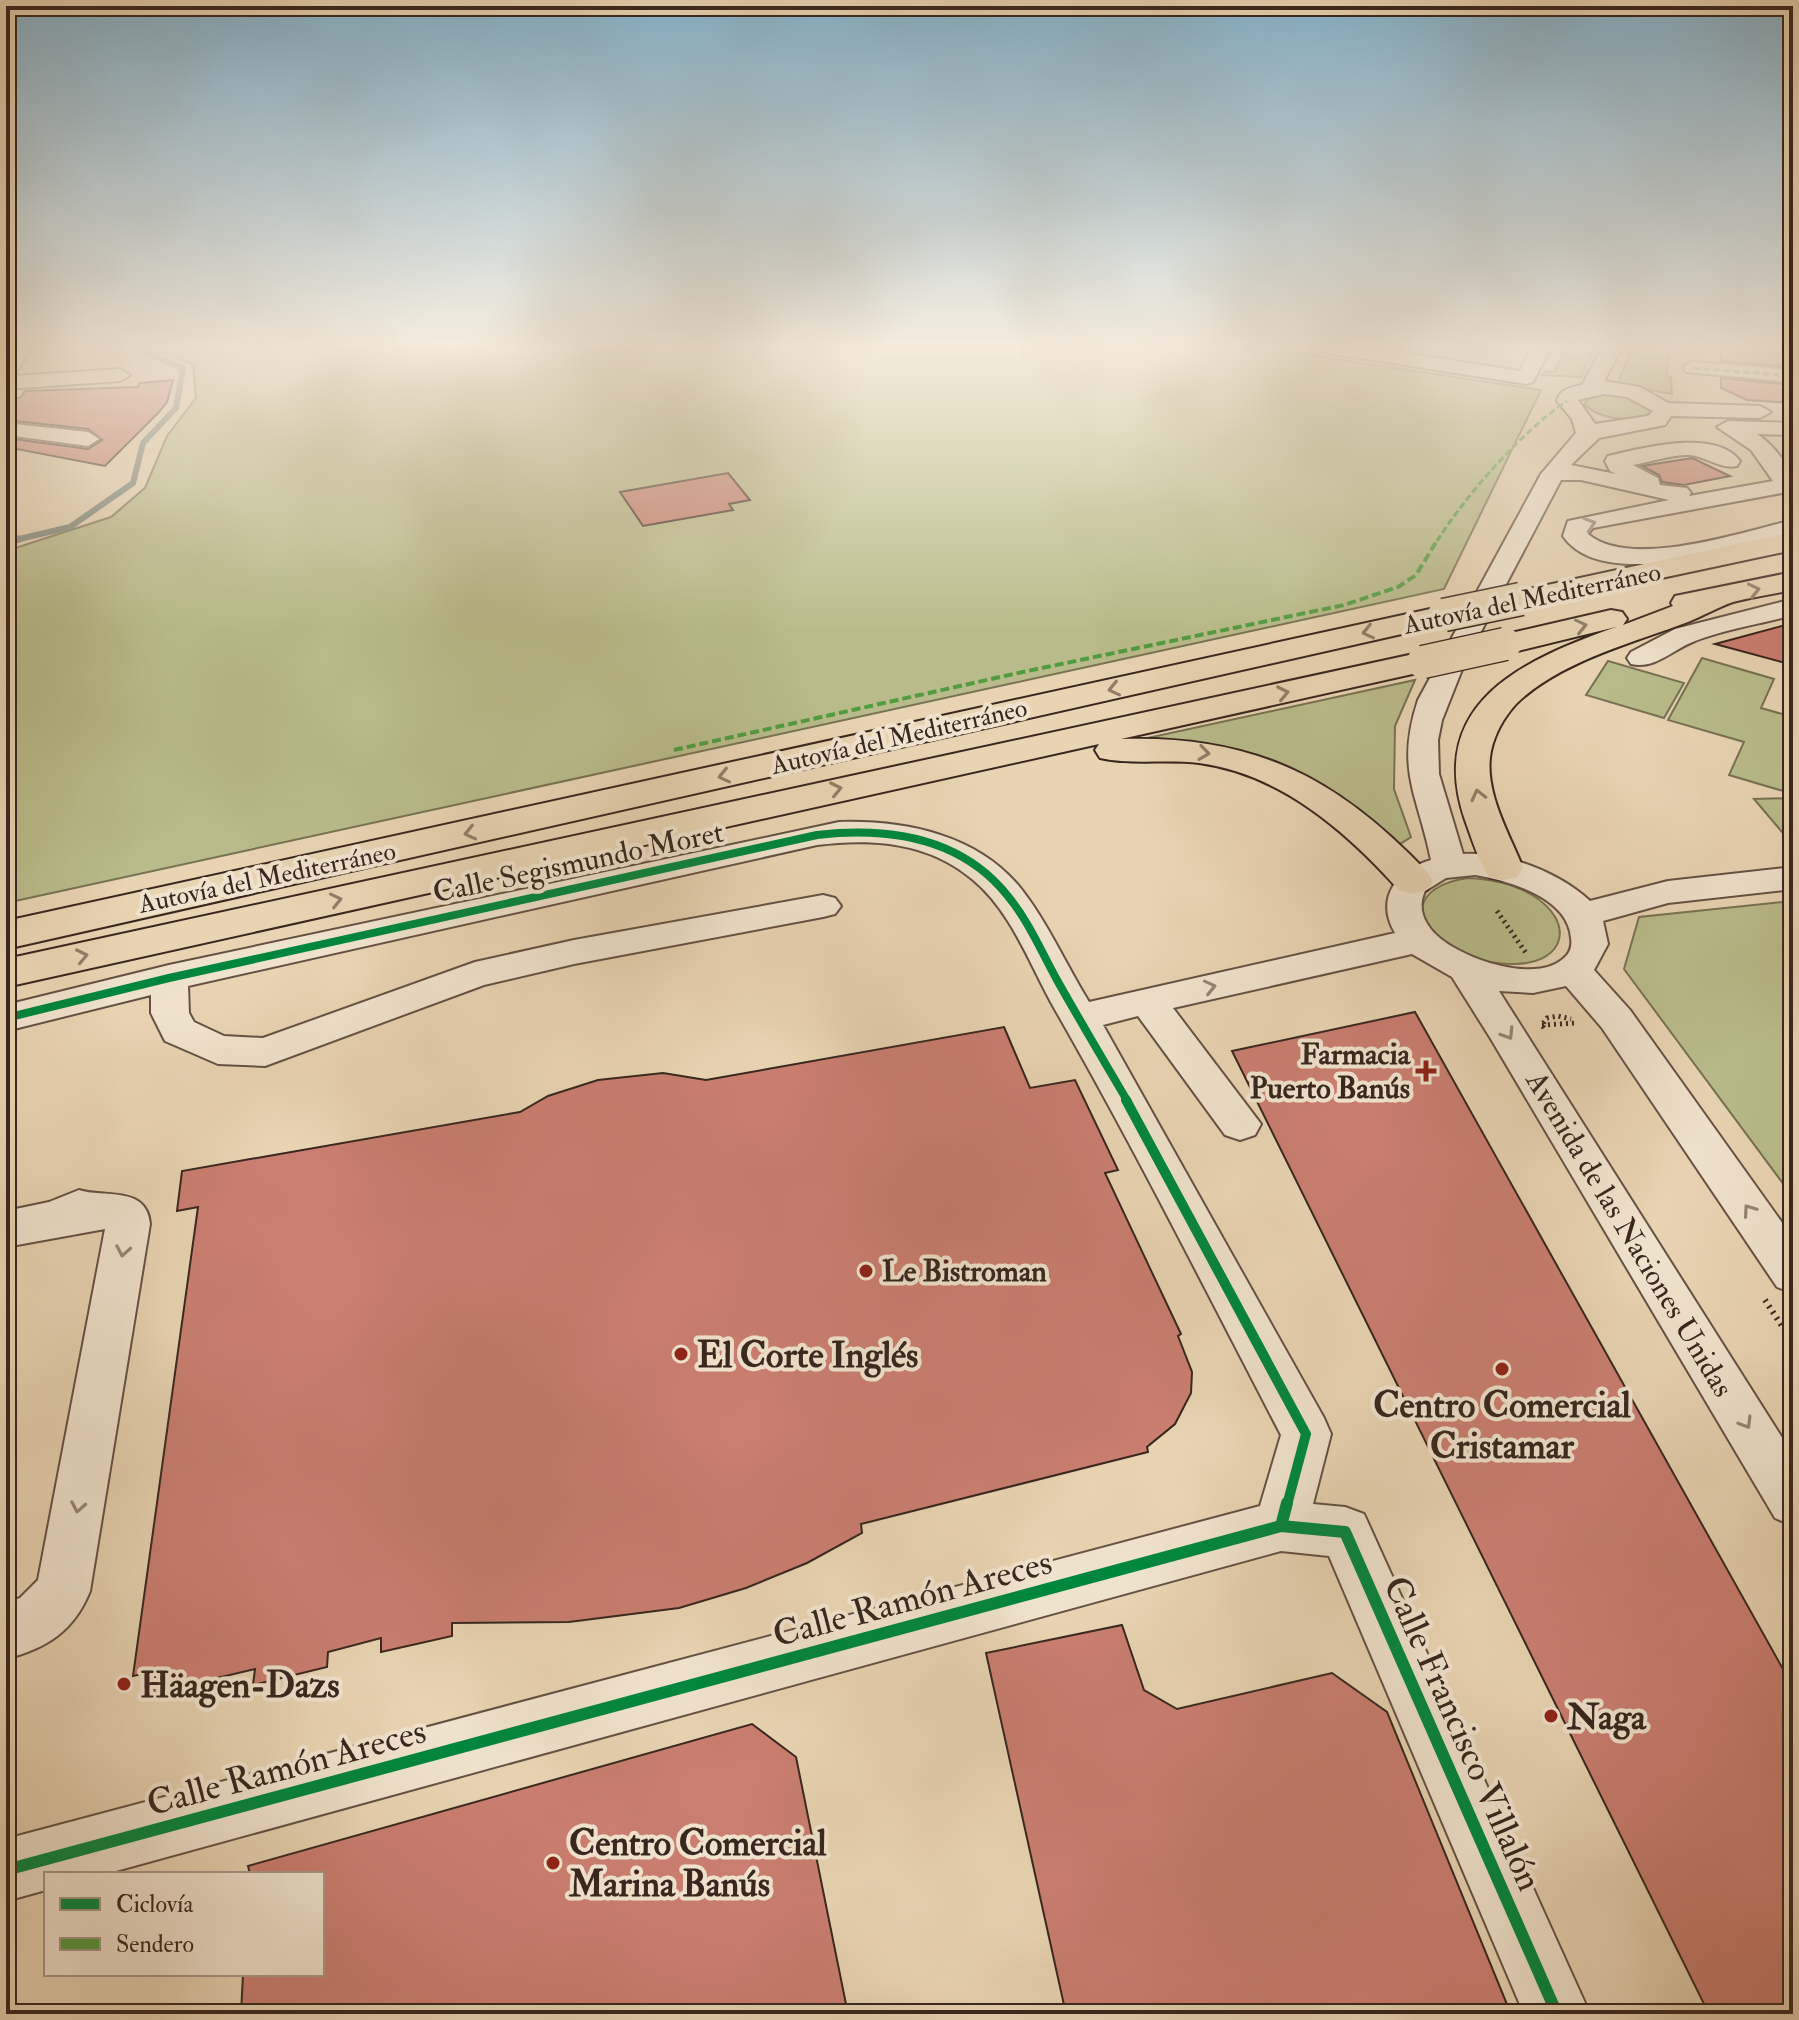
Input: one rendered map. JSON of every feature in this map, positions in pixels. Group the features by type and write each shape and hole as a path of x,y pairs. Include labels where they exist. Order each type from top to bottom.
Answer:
{"highway":[{"name":"Autovía del Mediterráneo","path":"6,935 1557,590 1596,585 1793,541"},
{"path":"1557,590 1582,577 1680,552"},
{"name":"Autovía del Mediterráneo","path":"6,973 1505,644 1673,604 1716,599 1793,581"},
{"path":"1503,868 1477,799 1473,774 1472,752 1489,714 1518,686 1544,671 1606,641 1685,614 1716,599"},
{"path":"987,756 1048,758 1135,748 1169,748 1256,765 1315,792 1348,815 1384,846 1413,881"}],"street":[{"path":"1449,866 1425,784 1422,759 1427,722 1448,670 1568,441"},
{"path":"1591,441 1601,478"},
{"path":"1755,441 1785,482 1773,489 1587,522 1575,531 1578,542 1615,556 1680,552 1793,527"},
{"path":"1729,461 1684,471 1685,475 1702,484 1684,492 1618,466 1616,461 1687,448 1708,451 1729,461 1775,468"},
{"path":"1552,474 1568,472 1639,490 1684,492 1745,484 1775,468"},
{"path":"1641,658 1685,635 1793,607"},
{"name":"Calle Segismundo Moret","path":"6,1018 169,978 757,848 858,830 906,836 937,845 966,858 986,872 1007,894 1080,1017"},
{"path":"1475,864 1503,868 1537,880 1565,897 1589,930 1590,945 1584,958 1558,974 1491,977 1439,956 1419,941 1405,919 1403,898 1413,881 1429,871 1449,866 1475,864"},
{"path":"1581,915 1668,892 1793,878"},
{"path":"169,978 170,1013 179,1031 218,1050 265,1052 475,975 574,952 823,906"},
{"path":"1281,1526 1306,1434 1080,1017 1379,947 1419,941"},
{"name":"Avenida de las Naciones Unidas","path":"1465,969 1505,1029 1793,1501"},
{"path":"1558,974 1616,1019 1793,1274"},
{"path":"1148,1002 1240,1124"},
{"path":"6,1229 74,1207 118,1210 128,1218 63,1591 47,1613 34,1622 6,1631"},
{"name":"Calle Ramón Areces","path":"6,1870 1281,1526"},
{"name":"Calle Francisco Villalón","path":"1281,1526 1345,1532 1557,2014"}],"path":[{"path":"1497,911 1558,974"},
{"path":"1505,1029 1616,1019"}],"green space":[{"path":"165,441 1516,441 1444,589 6,903 6,551 111,517 145,488"},
{"path":"1702,658 1774,679 1761,708 1793,717 1793,794 1729,775 1744,742 1668,720"},
{"path":"1608,661 1684,683 1664,718 1586,695"},
{"path":"1415,680 1395,726 1394,789 1411,837 1400,844 1337,797 1218,749 1143,739"},
{"path":"1793,798 1793,845 1754,799"},
{"path":"1468,878 1509,885 1546,905 1559,928 1555,949 1532,962 1507,964 1470,956 1440,940 1423,918 1422,907 1426,897 1449,882"},
{"path":"1793,901 1793,1197 1624,969 1639,917"}],"building":[{"path":"6,441 30,441 88,449 100,441 130,441 105,466 6,447"},
{"path":"1692,458 1730,476 1684,485 1662,482 1659,475 1642,466"},
{"path":"728,473 750,500 729,504 733,510 643,526 620,492"},
{"path":"1793,623 1793,665 1715,644"},
{"name":"Centro Comercial Cristamar","path":"1415,1012 1793,1687 1793,2014 1709,2014 1232,1051"},
{"name":"El Corte Inglés","path":"1004,1027 1030,1088 1075,1080 1118,1170 1105,1173 1181,1334 1178,1336 1192,1372 1191,1393 1175,1424 1147,1447 1148,1452 861,1524 862,1533 807,1563 746,1588 679,1608 569,1622 452,1623 452,1636 381,1652 381,1638 328,1652 327,1667 253,1685 255,1669 153,1693 156,1671 133,1676 198,1207 177,1211 182,1171 520,1112 548,1096 598,1080 663,1073 706,1080"},
{"path":"1122,1625 1144,1690 1177,1709 1332,1673 1387,1712 1511,2014 1066,2014 986,1653"},
{"name":"Centro Comercial Marina Banús","path":"752,1724 796,1757 848,2014 241,2014 243,1976 324,1976 324,1872 250,1872 248,1866"}],"waterway":[{"path":"11,541 70,527 133,483 145,441"},
{"path":"6,542 19,539"}],"marked path":[{"path":"674,750 1018,673 1344,605 1398,587 1416,575 1454,514 1521,441"}],"cycle path":[{"path":"6,1018 169,978 817,835 883,833 947,848 984,871 1020,912 1157,1156 1306,1434 1281,1526"},
{"path":"6,1870 1281,1526 1345,1532 1557,2014"}],"place":[{"name":"Farmacia Puerto Banús","path":"1426,1071"},
{"name":"Le Bistroman","path":"866,1271"},
{"name":"El Corte Inglés","path":"681,1354"},
{"name":"Centro Comercial Cristamar","path":"1502,1369"},
{"name":"Häagen-Dazs","path":"124,1684"},
{"name":"Naga","path":"1551,1716"},
{"name":"Centro Comercial Marina Banús","path":"553,1863"}]}
